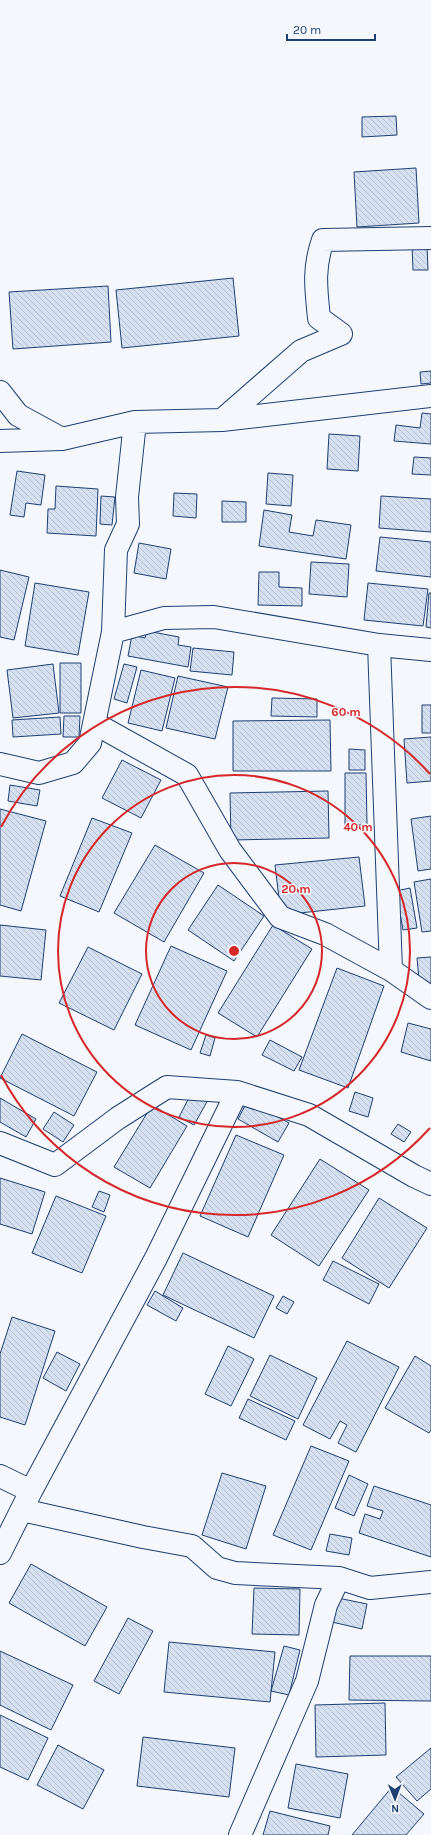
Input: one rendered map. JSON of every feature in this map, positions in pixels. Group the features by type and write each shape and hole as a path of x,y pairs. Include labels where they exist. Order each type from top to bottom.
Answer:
{"street":[{"path":"222,420 302,351 341,334 319,318 315,284 318,256 323,240 431,238"},
{"path":"0,392 18,414 62,439"},
{"path":"0,441 62,439 135,422 222,420 431,396"},
{"path":"0,764 39,773 73,763 90,743 113,632 116,550 128,524 127,497 135,422"},
{"path":"113,632 164,618 214,617 378,645 431,650"},
{"path":"378,645 391,970"},
{"path":"94,723 187,774 230,850 280,917 325,934 391,970 431,998"},
{"path":"0,1143 55,1165 118,1118 167,1087 237,1092 310,1115 414,1176 431,1184"},
{"path":"0,1553 26,1501 156,1258 237,1092"},
{"path":"0,1476 26,1501 143,1537 192,1546 217,1568 235,1573 339,1578 370,1588 431,1582"},
{"path":"240,1835 307,1681 326,1605 339,1578"}],"building":[{"path":"396,116 397,135 362,137 362,117"},
{"path":"416,168 419,223 357,227 354,172"},
{"path":"427,244 428,270 413,270 412,245"},
{"path":"233,278 239,336 122,348 116,290"},
{"path":"108,286 111,342 13,349 9,292"},
{"path":"431,371 431,383 421,384 420,372"},
{"path":"422,413 431,414 431,444 394,441 396,425 420,428"},
{"path":"329,434 360,436 358,471 327,469"},
{"path":"414,457 431,458 431,475 412,474"},
{"path":"17,471 45,475 41,505 26,503 24,517 10,515"},
{"path":"268,473 293,475 291,506 266,504"},
{"path":"56,486 98,489 96,536 47,533 48,509 55,509"},
{"path":"174,493 197,494 196,518 173,516"},
{"path":"101,496 115,497 112,525 100,524"},
{"path":"381,496 431,499 431,532 379,528"},
{"path":"222,501 246,502 246,522 222,522"},
{"path":"264,510 292,515 289,532 313,536 316,520 351,525 346,559 259,546"},
{"path":"380,537 431,542 431,577 376,571"},
{"path":"139,543 171,549 166,579 134,573"},
{"path":"311,562 349,564 347,597 309,594"},
{"path":"0,570 29,577 14,640 0,637"},
{"path":"259,572 279,572 279,587 302,588 302,606 258,605"},
{"path":"35,583 89,592 78,655 25,646"},
{"path":"368,583 428,589 423,626 364,620"},
{"path":"429,593 431,593 431,628 426,627"},
{"path":"147,631 179,637 178,645 191,647 188,667 128,656 132,635 145,638"},
{"path":"193,648 234,652 232,675 190,671"},
{"path":"60,663 81,663 81,713 60,713"},
{"path":"53,664 59,713 13,718 7,670"},
{"path":"124,664 137,667 127,703 114,699"},
{"path":"141,670 175,678 162,731 128,723"},
{"path":"178,676 228,687 215,739 166,728"},
{"path":"272,698 317,699 317,717 271,716"},
{"path":"422,705 431,705 431,733 422,733"},
{"path":"64,716 80,716 79,737 63,737"},
{"path":"60,717 61,734 13,737 12,720"},
{"path":"330,720 331,771 233,771 233,721"},
{"path":"431,737 431,781 407,783 404,739"},
{"path":"349,749 365,750 365,770 349,770"},
{"path":"122,760 161,780 141,818 102,798"},
{"path":"345,773 366,773 367,825 345,825"},
{"path":"10,785 40,790 37,806 8,801"},
{"path":"328,791 329,838 231,840 230,793"},
{"path":"0,809 46,821 21,911 0,905"},
{"path":"431,816 431,869 418,871 411,819"},
{"path":"92,818 132,833 99,912 60,896"},
{"path":"155,845 204,873 164,942 114,913"},
{"path":"359,857 365,906 281,915 275,865"},
{"path":"431,879 431,931 422,932 414,882"},
{"path":"218,885 264,916 234,961 188,930"},
{"path":"410,888 417,928 403,930 396,891"},
{"path":"0,925 46,930 41,980 0,976"},
{"path":"273,925 312,949 257,1037 218,1013"},
{"path":"171,946 227,971 191,1050 135,1025"},
{"path":"88,947 142,974 114,1030 59,1003"},
{"path":"431,957 431,989 420,990 417,958"},
{"path":"337,968 384,986 348,1088 299,1070"},
{"path":"408,1023 431,1029 431,1061 401,1052"},
{"path":"22,1034 97,1072 74,1116 0,1078"},
{"path":"206,1035 215,1038 210,1056 200,1053"},
{"path":"270,1040 302,1057 294,1071 262,1055"},
{"path":"193,1090 209,1098 194,1125 179,1117"},
{"path":"355,1092 373,1098 368,1117 349,1111"},
{"path":"0,1098 36,1119 26,1137 0,1122"},
{"path":"248,1100 289,1123 278,1142 238,1119"},
{"path":"152,1105 187,1126 150,1188 114,1167"},
{"path":"54,1112 74,1125 63,1142 43,1129"},
{"path":"398,1124 411,1132 404,1142 391,1134"},
{"path":"236,1135 284,1155 248,1237 200,1216"},
{"path":"320,1159 369,1190 319,1266 271,1235"},
{"path":"0,1178 45,1192 32,1234 0,1224"},
{"path":"99,1191 110,1195 104,1212 92,1207"},
{"path":"56,1196 106,1216 82,1273 32,1253"},
{"path":"379,1198 427,1228 389,1288 342,1258"},
{"path":"183,1253 274,1296 254,1338 163,1295"},
{"path":"333,1261 379,1284 369,1304 323,1280"},
{"path":"155,1291 183,1308 176,1321 147,1305"},
{"path":"283,1296 294,1302 287,1314 276,1308"},
{"path":"12,1317 55,1331 25,1425 0,1417 0,1354"},
{"path":"347,1341 399,1367 356,1452 338,1443 347,1425 340,1421 330,1439 303,1425"},
{"path":"228,1346 254,1359 231,1406 205,1394"},
{"path":"57,1352 80,1364 66,1391 43,1378"},
{"path":"270,1355 317,1378 298,1419 250,1396"},
{"path":"415,1356 431,1366 431,1430 429,1433 385,1408"},
{"path":"248,1399 295,1421 286,1440 239,1418"},
{"path":"311,1446 349,1461 311,1550 273,1535"},
{"path":"222,1473 266,1486 246,1549 202,1535"},
{"path":"349,1475 368,1484 354,1516 335,1508"},
{"path":"374,1486 431,1505 431,1557 359,1533 365,1514 380,1519 383,1511 367,1506"},
{"path":"330,1534 352,1538 349,1555 326,1551"},
{"path":"31,1564 107,1607 85,1646 9,1603"},
{"path":"254,1588 300,1589 299,1635 252,1634"},
{"path":"338,1598 367,1604 362,1629 332,1622"},
{"path":"128,1618 153,1631 119,1694 94,1681"},
{"path":"169,1642 275,1652 270,1702 164,1692"},
{"path":"284,1646 300,1650 289,1695 271,1691"},
{"path":"0,1651 73,1685 51,1730 0,1705"},
{"path":"350,1656 431,1656 431,1701 349,1700"},
{"path":"385,1703 386,1755 316,1757 315,1705"},
{"path":"0,1715 48,1738 28,1780 0,1767"},
{"path":"143,1737 235,1748 229,1797 137,1786"},
{"path":"58,1745 104,1770 83,1809 37,1785"},
{"path":"431,1748 431,1789 417,1801 396,1777"},
{"path":"296,1764 348,1774 340,1818 288,1808"},
{"path":"392,1787 424,1814 406,1835 352,1835"},
{"path":"270,1811 330,1826 328,1835 263,1835"}]}
